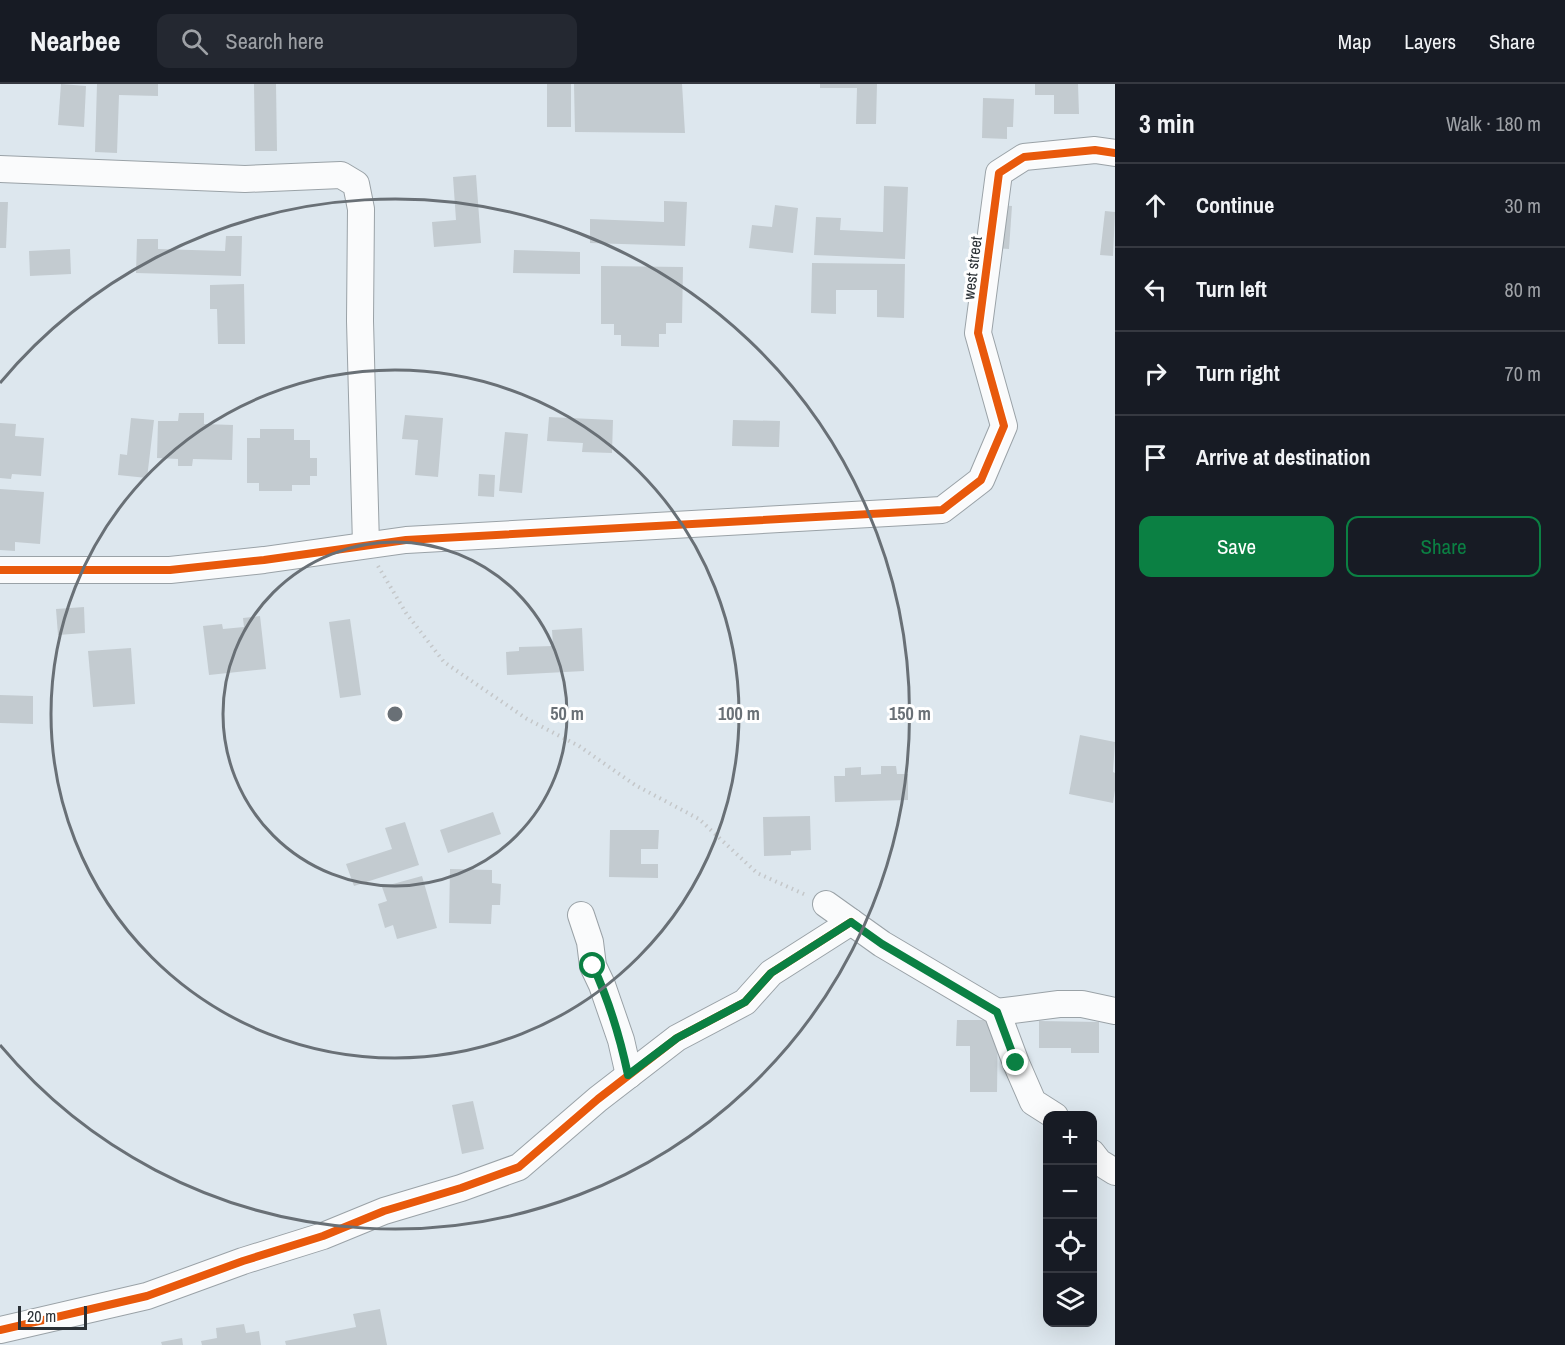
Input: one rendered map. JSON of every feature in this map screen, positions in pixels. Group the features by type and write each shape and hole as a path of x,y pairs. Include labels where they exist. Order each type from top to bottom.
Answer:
{"street":[{"name":"west street","path":"366,545 418,540 942,510 981,480 1004,426 978,333 999,173 1024,157 1095,150 1115,153"},
{"path":"0,169 245,179 341,175 356,184 361,209 360,321 366,545 264,560 170,570 0,570"},
{"path":"826,904 882,944 997,1012 1059,1004 1082,1004 1115,1011"},
{"path":"581,915 590,942 593,966 621,1040 628,1075"},
{"path":"0,1330 147,1296 243,1261 323,1236 384,1211 461,1188 519,1167 598,1099 677,1038 745,1002 771,973 851,922"},
{"path":"997,1012 1033,1102 1047,1111"},
{"path":"1097,1159 1115,1172"}],"path":[{"path":"366,545 406,613 444,662 527,719 579,746 635,785 699,819 757,873 826,904"}],"building":[{"path":"61,84 86,86 84,127 58,125"},
{"path":"97,84 158,84 158,96 119,95 117,153 95,152"},
{"path":"254,84 276,84 277,151 255,151"},
{"path":"547,84 571,84 571,127 547,127"},
{"path":"574,84 682,84 685,133 575,132"},
{"path":"820,84 877,84 876,124 856,124 857,88 820,88"},
{"path":"1035,84 1078,84 1079,114 1054,114 1054,95 1035,95"},
{"path":"983,98 1014,99 1013,127 1007,127 1007,139 982,138"},
{"path":"476,175 481,243 434,247 432,222 456,220 453,177"},
{"path":"884,186 908,187 905,259 814,255 816,217 841,218 840,230 883,232"},
{"path":"664,201 687,202 685,246 590,243 590,219 664,222"},
{"path":"0,202 8,202 6,248 0,248"},
{"path":"775,205 798,208 793,253 749,248 752,225 772,227"},
{"path":"997,205 1012,206 1009,249 994,248"},
{"path":"1105,211 1115,212 1113,256 1100,255"},
{"path":"226,236 242,236 241,276 136,273 137,239 158,239 158,249 225,251"},
{"path":"70,249 71,274 30,276 29,251"},
{"path":"514,250 580,252 580,274 513,273"},
{"path":"812,263 905,264 904,318 877,317 877,290 836,290 836,314 811,313"},
{"path":"601,266 683,267 682,323 666,323 666,334 659,334 659,347 621,346 621,335 614,335 614,324 601,324"},
{"path":"244,284 245,344 218,344 217,309 210,309 210,285"},
{"path":"179,413 204,413 204,424 233,425 232,460 193,459 192,466 178,466 178,459 157,458 158,421 178,421"},
{"path":"405,415 443,418 438,477 415,475 418,440 402,439"},
{"path":"549,417 613,420 612,453 582,452 583,443 547,441"},
{"path":"131,418 154,420 147,478 118,475 120,454 127,455"},
{"path":"733,420 780,421 779,447 732,446"},
{"path":"0,423 16,424 15,436 44,438 41,476 12,474 11,479 0,478"},
{"path":"260,429 294,429 294,440 310,440 310,458 317,458 317,476 310,476 310,485 292,485 292,491 259,491 259,483 247,483 247,438 260,438"},
{"path":"505,432 528,434 522,493 499,491"},
{"path":"479,474 495,475 494,497 478,496"},
{"path":"0,489 44,492 40,544 15,542 15,551 0,550"},
{"path":"84,607 85,633 58,635 56,609"},
{"path":"260,616 266,669 209,675 203,626 222,624 223,629 244,627 243,618"},
{"path":"350,619 361,695 340,698 329,622"},
{"path":"582,628 584,671 507,675 506,652 519,651 519,647 553,646 552,630"},
{"path":"131,648 135,704 93,707 88,651"},
{"path":"0,695 33,696 33,724 0,723"},
{"path":"1080,735 1115,742 1113,803 1069,794"},
{"path":"881,766 896,766 897,774 908,774 908,800 835,802 834,776 845,776 845,768 861,767 861,775 881,774"},
{"path":"493,812 501,834 448,853 440,830"},
{"path":"810,816 811,850 791,851 791,855 764,856 763,817"},
{"path":"405,822 419,865 354,886 346,864 392,849 385,828"},
{"path":"610,830 659,830 658,849 641,849 641,864 658,864 658,878 609,877"},
{"path":"450,869 492,870 492,883 501,884 500,905 492,905 491,924 449,923"},
{"path":"422,876 437,928 397,939 393,925 385,928 378,904 387,901 382,887"},
{"path":"957,1020 998,1020 997,1092 970,1092 970,1046 956,1046"},
{"path":"1039,1021 1099,1022 1099,1053 1071,1053 1071,1048 1039,1048"},
{"path":"473,1101 484,1149 462,1154 452,1105"},
{"path":"380,1309 387,1345 286,1345 285,1341 356,1327 353,1314"},
{"path":"244,1324 246,1333 259,1331 261,1345 202,1345 201,1341 217,1338 216,1328"},
{"path":"182,1338 183,1345 162,1345 161,1342"}],"cycle path":[{"path":"0,570 170,570 264,560 406,540 942,510 981,480 1004,426 978,333 999,173 1024,157 1095,150 1115,153"},
{"path":"0,1330 147,1296 243,1261 323,1236 384,1211 461,1188 519,1167 598,1099 677,1038 745,1002 771,973 851,922"}],"route":[{"path":"593,966 621,1040 628,1075 677,1038 745,1002 771,973 851,922 882,944 997,1012 1016,1063"}]}
